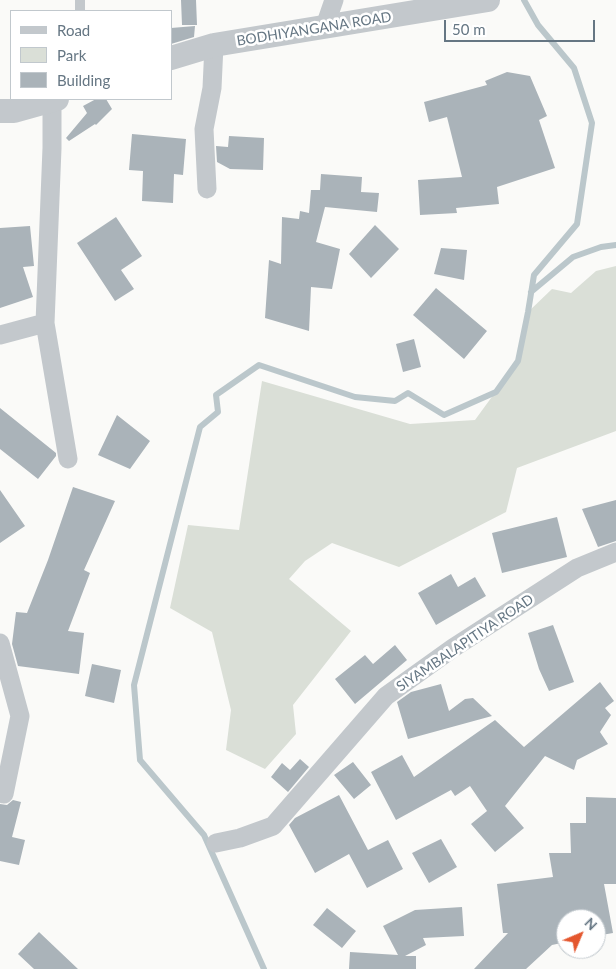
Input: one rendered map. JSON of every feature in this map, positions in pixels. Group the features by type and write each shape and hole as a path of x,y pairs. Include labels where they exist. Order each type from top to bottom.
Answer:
{"street":[{"path":"325,26 334,0"},
{"name":"BODHIYANGANA ROAD","path":"172,58 214,45 488,0"},
{"path":"207,189 204,129 212,88 214,45"},
{"path":"0,112 14,111 54,100 46,322 68,459"},
{"path":"0,335 46,322"},
{"name":"SIYAMBALAPITIYA ROAD","path":"216,843 240,838 273,826 386,696 453,648 577,568 616,552"},
{"path":"0,642 20,716 4,794"}],"green space":[{"path":"616,266 616,431 517,468 506,512 399,567 332,543 305,561 289,579 351,631 293,705 296,734 265,769 226,750 231,710 212,632 170,608 188,525 239,530 262,381 410,424 475,420 518,361 528,312 552,289 571,293 596,271"}],"building":[{"path":"181,0 196,0 197,25 182,25"},
{"path":"195,26 194,37 172,44 172,28"},
{"path":"507,72 530,76 547,116 539,120 555,168 497,187 499,204 456,208 457,213 420,215 418,180 462,177 447,117 429,122 424,102 487,85 485,81"},
{"path":"94,100 107,100 112,109 96,125 69,141 66,138 87,113 83,106"},
{"path":"132,134 186,139 183,175 174,174 173,203 142,201 143,171 129,170"},
{"path":"229,136 264,138 263,170 230,169 217,162 216,146 228,147"},
{"path":"321,174 362,177 361,192 379,193 377,212 325,207 316,242 340,249 332,289 311,287 309,331 265,318 269,260 281,264 282,217 299,219 300,211 309,213 311,190 320,190"},
{"path":"116,217 142,256 121,270 134,289 115,301 77,243"},
{"path":"375,225 399,249 371,278 349,254"},
{"path":"30,226 34,266 23,267 33,297 0,308 0,228"},
{"path":"441,248 467,250 464,280 434,274"},
{"path":"436,288 487,331 464,359 413,315"},
{"path":"414,339 421,367 403,372 396,344"},
{"path":"0,408 56,453 56,456 38,479 0,449"},
{"path":"117,415 150,441 130,469 98,455"},
{"path":"73,487 115,501 84,570 90,573 68,631 84,633 79,674 18,666 12,644 16,612 27,613 48,560"},
{"path":"0,490 25,526 0,543"},
{"path":"616,500 616,541 598,547 582,509"},
{"path":"557,517 567,557 502,573 492,533"},
{"path":"451,574 458,587 475,577 486,596 436,625 418,593"},
{"path":"553,625 574,682 549,691 539,669 528,633"},
{"path":"395,645 407,660 355,704 335,679 365,655 373,664"},
{"path":"92,664 121,670 114,703 85,696"},
{"path":"600,682 614,701 605,708 611,715 600,732 608,744 577,760 574,770 545,756 505,806 524,828 495,852 471,824 487,811 470,786 455,796 451,790 396,820 371,772 402,755 414,777 495,720 524,747"},
{"path":"441,684 449,711 465,699 473,698 492,716 408,739 397,702 411,692"},
{"path":"300,759 309,767 288,792 271,777 282,763 290,770"},
{"path":"353,762 371,785 354,799 334,775"},
{"path":"339,795 368,850 388,840 403,869 367,888 349,854 315,873 289,825 295,818"},
{"path":"586,797 616,798 616,884 604,884 613,933 606,934 606,909 556,909 556,944 552,945 526,969 474,969 508,933 503,933 497,884 553,877 549,853 571,853 570,823 586,823"},
{"path":"13,800 21,802 12,837 25,840 19,865 0,861 0,804 7,805"},
{"path":"441,839 457,867 429,883 412,853"},
{"path":"462,907 464,936 423,938 426,945 405,956 416,956 416,969 349,969 350,952 398,955 383,926 415,910"},
{"path":"327,908 356,931 342,948 313,925"},
{"path":"39,932 78,969 34,969 18,954"}],"waterway":[{"path":"264,969 204,835 140,760 134,685 200,427 218,412 216,395 259,365 355,397 395,401 408,393 444,415 496,392 518,361 534,275 577,224 592,123 574,68 538,25 524,0"},
{"path":"531,292 573,257 601,247 616,245"}]}
